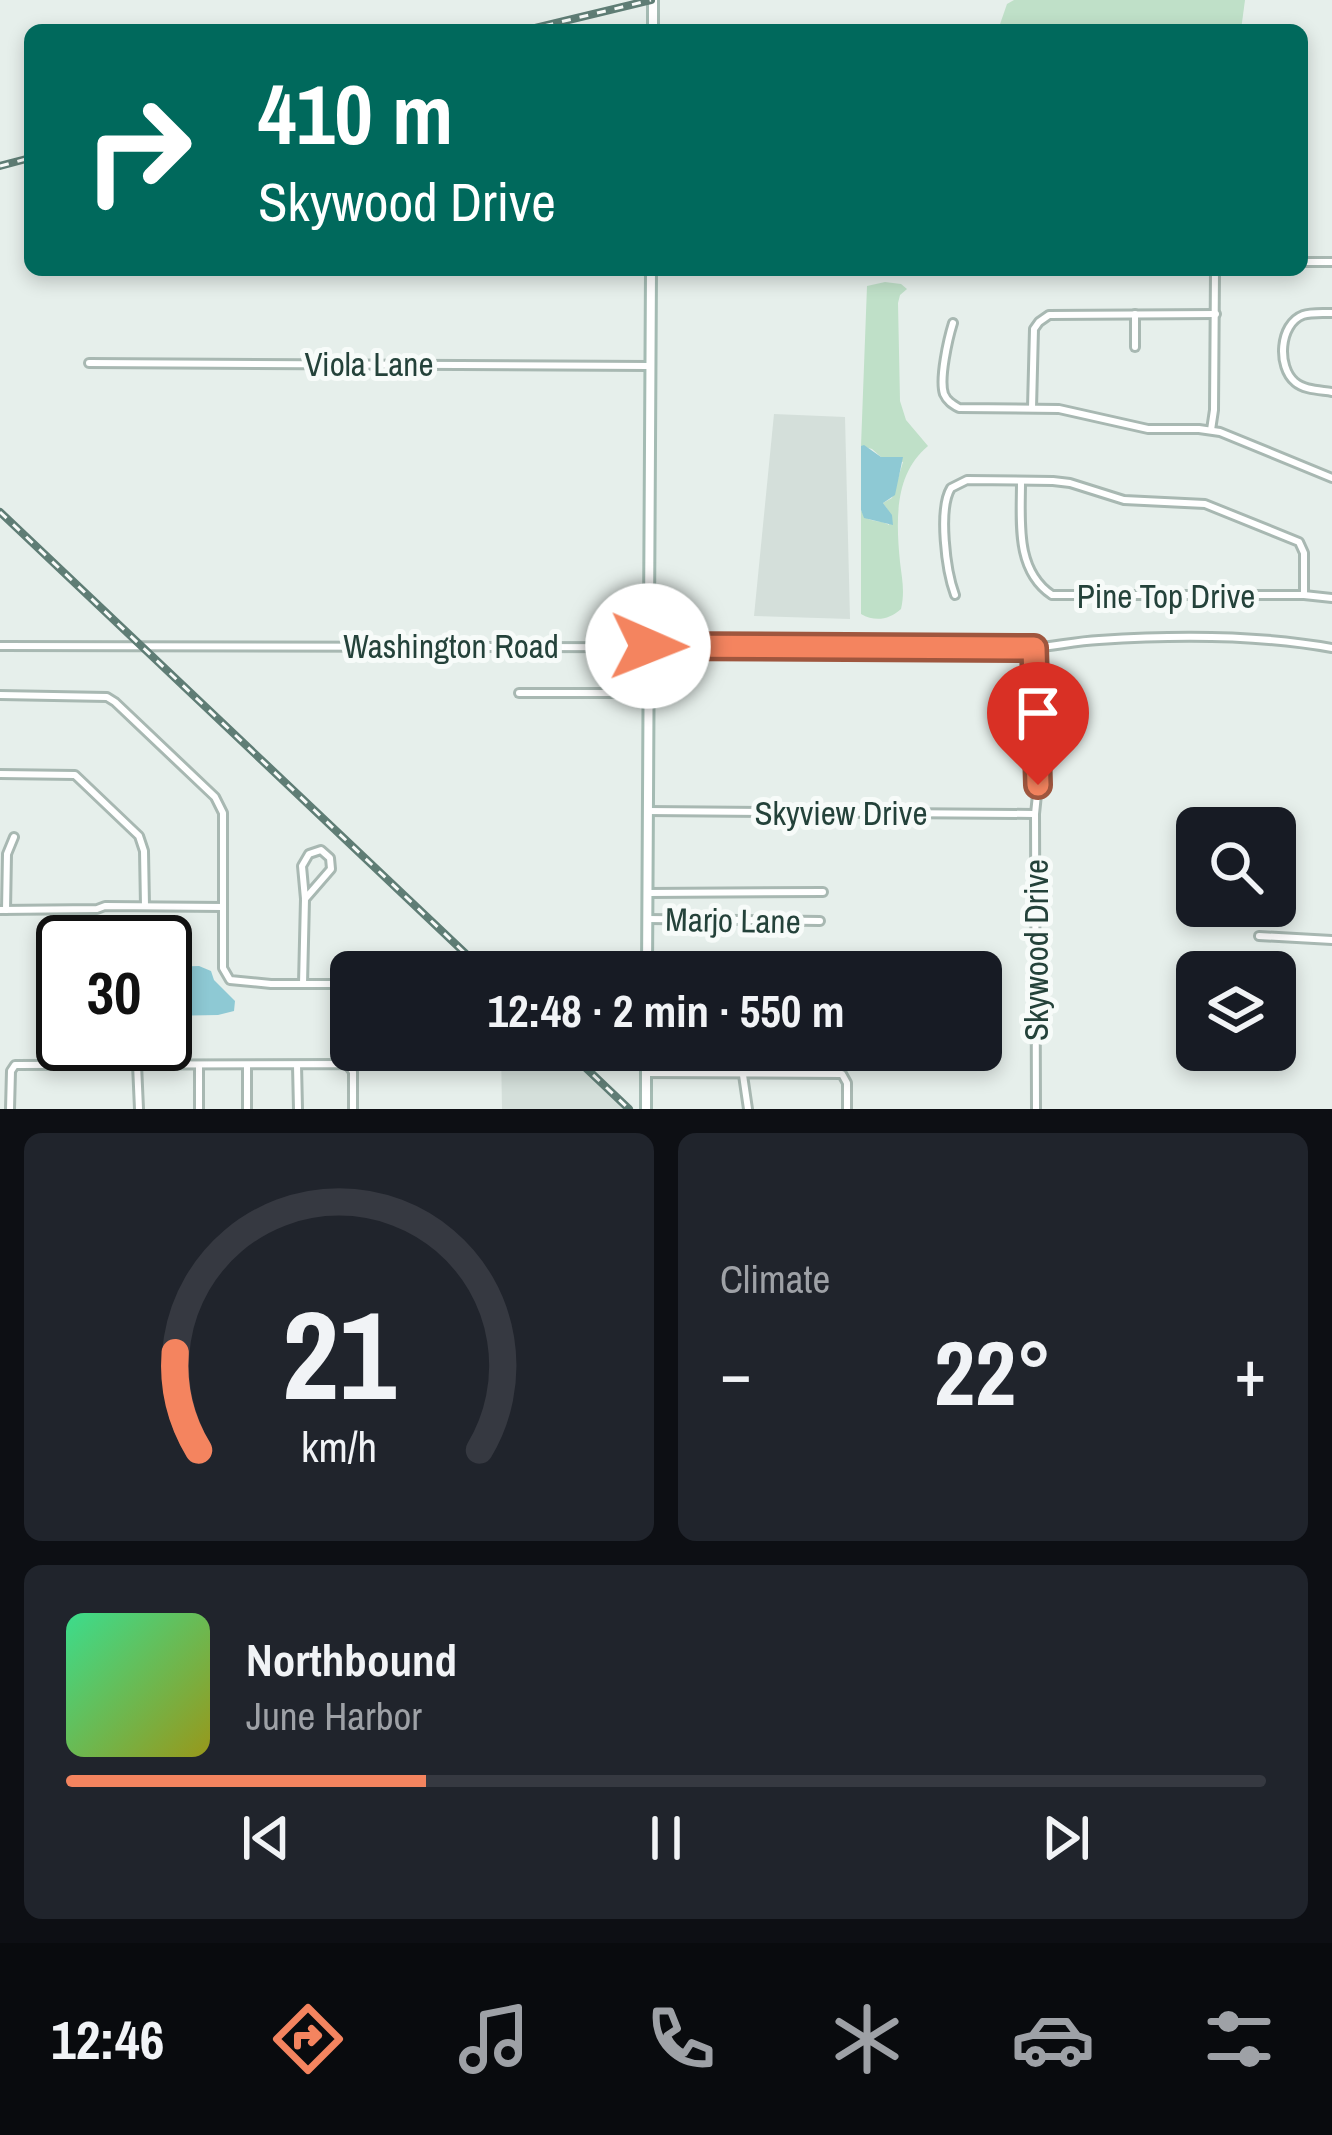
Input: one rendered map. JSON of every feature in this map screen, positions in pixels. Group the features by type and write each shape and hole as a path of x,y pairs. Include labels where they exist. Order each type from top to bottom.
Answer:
{"street":[{"path":"647,951 651,276"},
{"path":"1211,431 1215,276"},
{"path":"1332,313 1303,315 1292,322 1283,350 1286,372 1294,382 1332,392"},
{"path":"1135,346 1136,314"},
{"path":"1032,409 1034,329 1049,316 1216,314"},
{"path":"953,323 943,387 948,400 958,407 1071,410 1148,428 1211,431 1332,478"},
{"name":"Viola Lane","path":"89,363 649,366"},
{"path":"955,595 948,577 944,503 955,484 967,480 1070,483 1124,500 1205,504 1299,542 1304,553 1304,596"},
{"name":"Pine Top Drive","path":"1021,482 1021,542 1035,580 1052,595 1332,598"},
{"name":"Washington Road","path":"0,646 1034,648 1101,640 1229,639 1332,648"},
{"name":"Skywood Drive","path":"1034,648 1036,1109"},
{"path":"520,693 648,693"},
{"path":"0,695 106,697 116,702 215,796 223,814 223,968 230,980 330,984"},
{"path":"0,775 74,776 89,789 142,843 145,906"},
{"name":"Skyview Drive","path":"647,811 1035,814"},
{"path":"14,837 7,854 3,910 223,907"},
{"path":"303,984 303,862 312,851 323,851 331,869 305,899"},
{"path":"647,893 823,892"},
{"name":"Marjo Lane","path":"647,919 820,921"},
{"path":"1259,936 1332,940"},
{"path":"10,1109 15,1064 36,1064"},
{"path":"192,1064 343,1064 353,1072 353,1109"},
{"path":"199,1064 199,1109"},
{"path":"247,1064 247,1109"},
{"path":"298,1064 298,1109"},
{"path":"137,1071 139,1109"},
{"path":"646,1109 646,1073 842,1074 847,1083 847,1109"},
{"path":"740,1073 745,1076 748,1109"}],"shaded area":[{"path":"774,414 845,417 850,619 754,616"},
{"path":"501,1071 593,1071 632,1109 502,1109"}],"green space":[{"path":"1014,0 1245,0 1242,24 1000,24 1007,4"},
{"path":"885,282 907,289 898,303 900,401 906,420 928,446 909,470 900,499 901,609 877,619 861,614 861,510 870,519 889,525 883,503 892,498 903,462 861,446 867,286"}],"water":[{"path":"864,445 881,457 903,457 895,495 883,503 893,525 864,518 861,510"},
{"path":"192,966 211,971 235,1001 234,1011 192,1015"}],"railway":[{"path":"552,24 651,0"},
{"path":"0,166 24,160"},
{"path":"0,512 463,951"},
{"path":"589,1071 629,1109"}],"route":[{"path":"648,646 1034,648 1038,785"}]}
